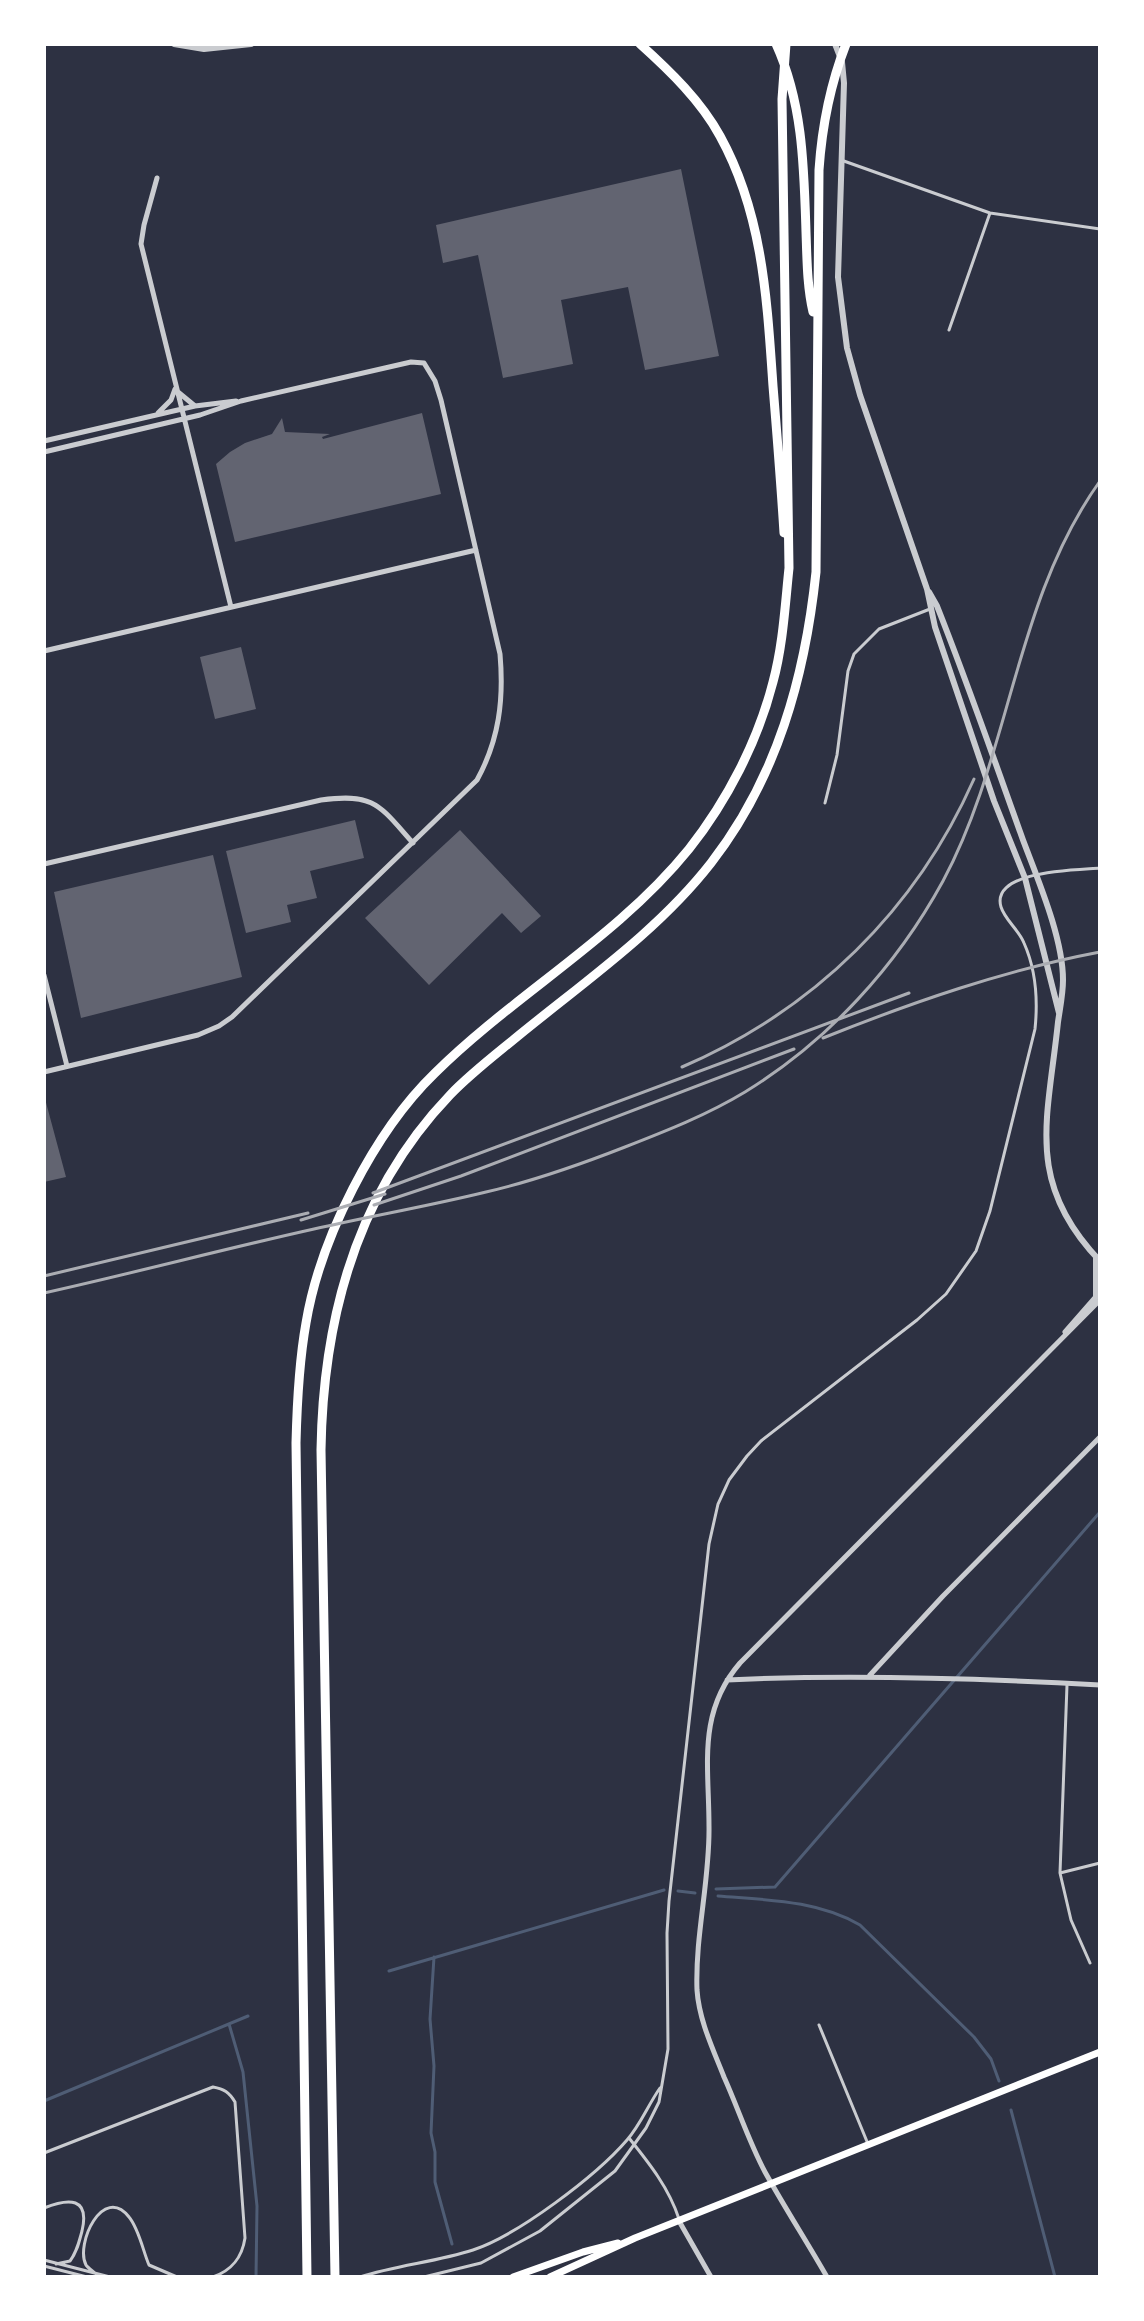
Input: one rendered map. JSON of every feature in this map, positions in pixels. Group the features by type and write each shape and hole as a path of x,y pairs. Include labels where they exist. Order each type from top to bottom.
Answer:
{"highway":[{"path":"640,44 670,70 707,116 720,136 747,199 761,255 768,308 789,568"},
{"path":"776,44 790,84 802,137 808,277 817,327"},
{"path":"307,2277 296,1443 299,1372 311,1298 353,1190 386,1129 434,1073 652,892 690,847 725,797 764,714 783,636 789,568 782,99 786,44"},
{"path":"335,2277 321,1450 332,1331 344,1278 365,1223 389,1176 450,1095 664,914 711,863 749,805 775,753 795,695 808,638 816,572 821,141 833,78 846,44"}],"main road":[{"path":"550,2277 635,2238 1100,2052"},
{"path":"513,2277 583,2252 635,2238"}],"street":[{"path":"174,44 204,49 251,44"},
{"path":"835,44 842,62 844,83 838,277 842,325 860,395 927,589 930,609 994,801 1025,878 1059,1013"},
{"path":"157,178 141,244 231,607"},
{"path":"44,452 241,401 421,362 428,367 441,400 500,654 502,682 496,735 489,759 477,780 219,1026 198,1035 44,1072"},
{"path":"175,388 195,406"},
{"path":"156,415 171,400 175,388"},
{"path":"44,441 195,406 241,401"},
{"path":"44,651 476,550"},
{"path":"827,2277 772,2183 746,2129 702,2016 698,1980 709,1828 708,1738 711,1716 726,1680 771,1630 1099,1297 1098,1258 1066,1219 1048,1171 1045,1137 1063,991 1062,968 1053,927 973,697 937,606 927,589"},
{"path":"44,864 347,796 364,798 381,807 413,843"},
{"path":"44,975 67,1066"},
{"path":"869,1675 1100,1437"},
{"path":"726,1680 944,1676 1100,1685"},
{"path":"679,2221 711,2277"}],"lane":[{"path":"841,160 990,213 1100,229"},
{"path":"949,330 990,213"},
{"path":"825,803 837,755 848,671 854,654 879,629 930,609"},
{"path":"424,2277 481,2263 527,2240 604,2182 635,2145 659,2102 669,2041 669,1901 709,1544 718,1504 736,1470 761,1441 933,1307 956,1283 976,1251 990,1211 1035,1029 1036,984 1026,946 1000,904 1004,889 1036,875 1100,868"},
{"path":"1067,1683 1060,1873 1071,1920 1090,1963"},
{"path":"1060,1873 1100,1863"},
{"path":"819,2025 868,2146"},
{"path":"360,2277 456,2255 496,2241 583,2180 629,2138 662,2085"},
{"path":"44,2153 213,2087 222,2088 235,2102 245,2238 243,2251 236,2263 213,2277"},
{"path":"629,2138 663,2183 679,2221"},
{"path":"44,2208 62,2201 74,2201 82,2208 85,2217 77,2253 70,2261 56,2264"},
{"path":"96,2274 87,2266 84,2255 92,2219 99,2212 110,2209 121,2210 130,2219 149,2265 177,2277"},
{"path":"44,2260 110,2277"},
{"path":"44,2266 87,2277"}],"building":[{"path":"681,169 719,356 645,370 628,287 561,300 573,364 503,378 478,255 443,263 436,225"},
{"path":"422,413 441,494 235,542 216,464 230,452 272,434 282,418 285,432 330,434 323,439"},
{"path":"241,647 256,709 215,719 200,657"},
{"path":"355,820 364,858 310,871 317,898 287,905 291,922 246,933 226,851"},
{"path":"460,830 541,916 521,933 502,913 429,985 365,918"},
{"path":"213,855 242,977 81,1018 54,892"},
{"path":"44,1095 66,1177 44,1182"}],"waterway":[{"path":"716,1889 775,1887 1100,1512"},
{"path":"389,1971 664,1890"},
{"path":"678,1891 695,1893"},
{"path":"718,1896 809,1906 860,1925 974,2037 991,2059 999,2081"},
{"path":"434,1957 430,2019 434,2066 431,2133 435,2152 435,2182 452,2244"},
{"path":"44,2101 248,2016"},
{"path":"229,2024 243,2072 257,2206 256,2277"},
{"path":"1011,2110 1055,2277"}],"railway":[{"path":"44,1293 539,1178 608,1154 701,1115 745,1092 804,1050 832,1026 882,972 943,881 966,832 984,782 1030,627 1049,576 1071,527 1100,481"},
{"path":"682,1067 730,1044 775,1016 856,951 891,913 922,871 950,827 974,779"},
{"path":"823,1038 960,988 1100,952"},
{"path":"373,1193 909,993"},
{"path":"374,1205 461,1176 794,1049"},
{"path":"301,1220 385,1194"},
{"path":"44,1276 308,1213"}]}
